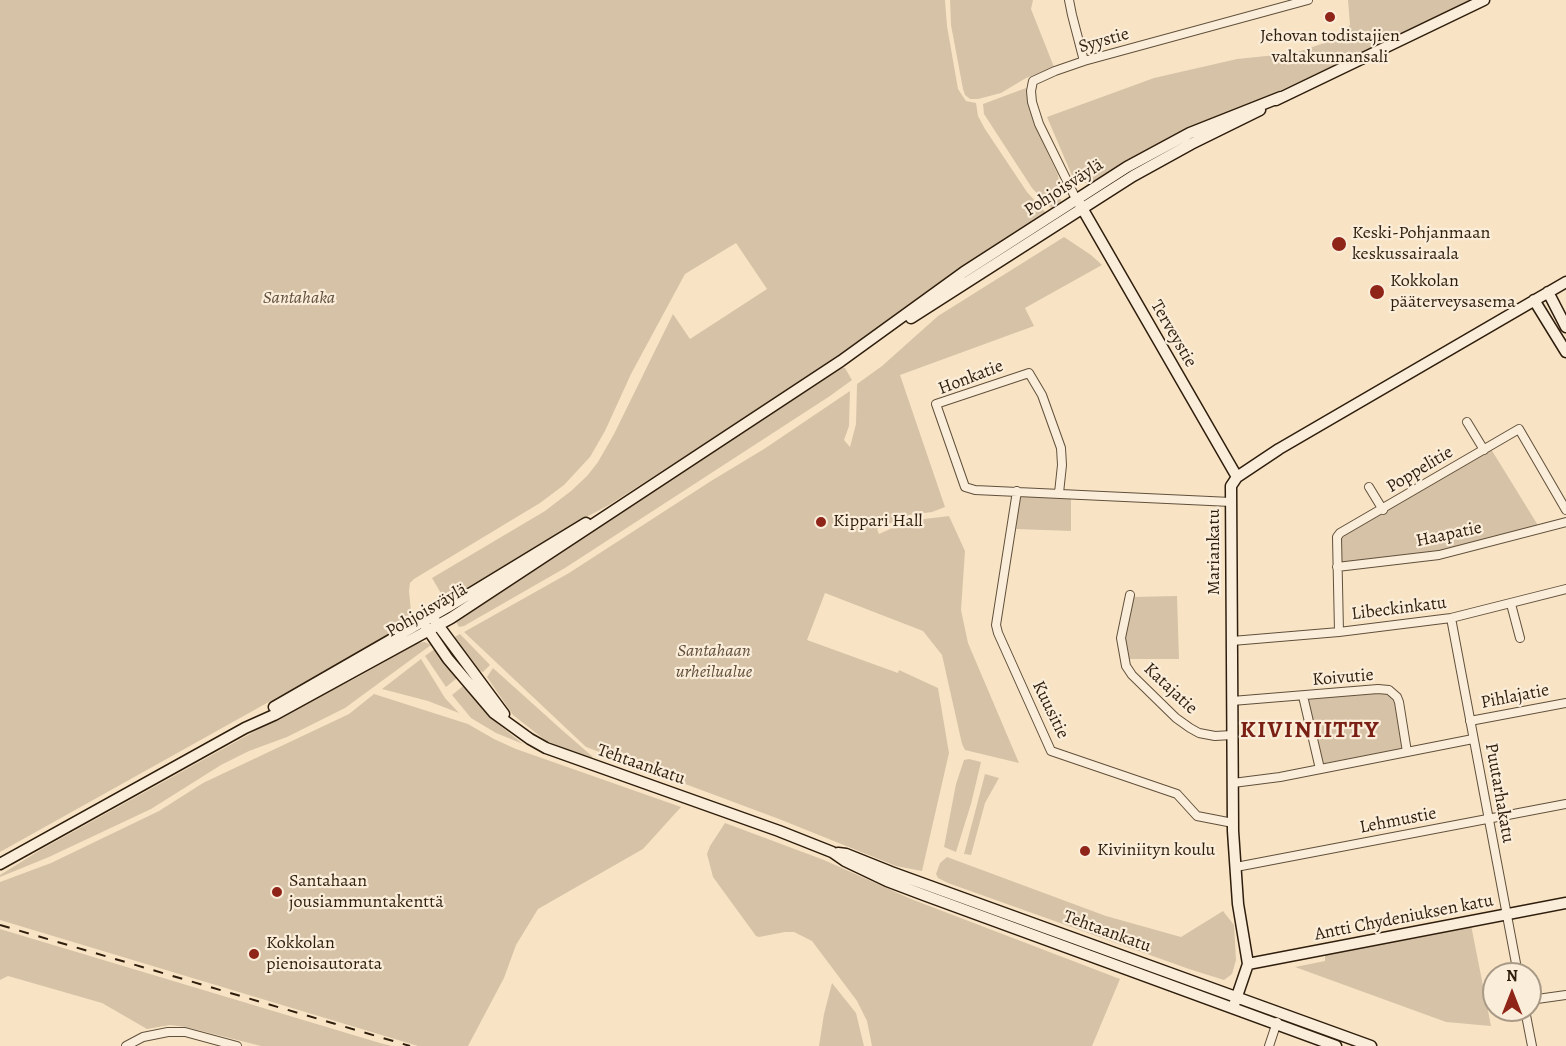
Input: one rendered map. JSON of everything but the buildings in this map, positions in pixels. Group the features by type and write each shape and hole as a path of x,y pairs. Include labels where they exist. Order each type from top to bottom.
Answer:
{"main road":[{"name":"Pohjoisväylä","path":"0,864 245,728 272,708 430,623 559,538 617,508 881,335 964,273 1079,203 1250,116 1281,97 1484,0"},
{"name":"Terveystie","path":"1079,203 1237,477"},
{"path":"1237,477 1279,449 1566,282"},
{"path":"1548,292 1566,327"},
{"path":"1534,300 1566,352"},
{"name":"Mariankatu","path":"1233,1008 1248,964 1238,904 1233,823 1231,486 1237,477"},
{"name":"Tehtaankatu","path":"430,623 471,687 494,713 530,739 556,752 832,852 846,854 1237,997 1336,1046"},
{"name":"Tehtaankatu","path":"832,852 844,861 896,884 1233,1008 1371,1046"},
{"name":"Antti Chydeniuksen katu","path":"1248,964 1566,903"}],"street":[{"path":"1070,0 1084,62"},
{"name":"Syystie","path":"1079,203 1039,124 1032,102 1033,81 1084,62 1308,0"},
{"name":"Honkatie","path":"1059,493 1061,448 1042,394 1029,373 936,404 965,487 975,490 1231,502"},
{"path":"1467,422 1484,450"},
{"name":"Poppelitie","path":"1339,632 1337,537 1340,533 1519,429 1566,510"},
{"path":"1369,487 1383,510"},
{"name":"Kuusitie","path":"1017,491 996,625 1051,751 1177,794 1197,816 1233,823"},
{"name":"Haapatie","path":"1337,567 1439,555 1566,522"},
{"name":"Libeckinkatu","path":"1232,641 1339,632 1451,618 1566,589"},
{"name":"Katajatie","path":"1130,595 1121,638 1126,666 1132,675 1176,718 1190,728 1199,733 1232,735"},
{"path":"1511,604 1520,638"},
{"name":"Puutarhakatu","path":"1451,618 1516,962"},
{"name":"Koivutie","path":"1232,701 1389,690 1397,696 1399,702 1407,752"},
{"path":"1303,696 1320,769"},
{"name":"Pihlajatie","path":"1470,721 1566,702"},
{"path":"1233,783 1280,777 1473,739"},
{"name":"Lehmustie","path":"1236,867 1566,804"},
{"path":"1542,998 1566,994"},
{"path":"1269,1046 1278,1019"},
{"path":"1527,1022 1532,1046"},
{"path":"126,1046 143,1037 168,1032 194,1034 237,1046"}],"green space":[{"name":"Santahaka","path":"0,0 945,0 958,89 966,101 976,103 978,116 985,129 1027,192 1046,213 967,264 835,360 609,505 564,529 446,602 432,578 545,511 587,476 614,434 673,314 690,339 767,289 736,243 685,274 631,374 605,431 590,457 564,485 540,503 414,579 410,583 409,591 412,622 0,852"},
{"path":"950,0 1033,0 1031,9 1054,67 1026,78 1001,93 970,99 965,95 963,89 951,25"},
{"path":"1348,0 1472,0 1290,86 1159,144 1094,182 1082,183 1073,178 1047,117 1154,78 1237,59 1295,53 1336,39 1350,25"},
{"path":"1026,88 1035,126 1058,175 1061,202 1051,208 1032,188 984,114 983,104"},
{"name":"Santahaan urheilualue","path":"1064,237 1102,265 1025,308 1034,326 900,375 945,507 932,512 909,515 877,529 879,534 908,521 949,516 965,551 961,610 968,643 1019,763 965,750 942,655 923,631 825,593 807,640 898,673 899,670 938,688 949,753 922,871 896,866 779,819 586,747 464,632 569,573 764,449 850,391 849,426 844,440 850,447 856,424 857,384 882,366 938,316"},
{"path":"845,368 852,380 830,396 565,568 459,627 455,620"},
{"path":"1491,449 1539,527 1435,553 1341,562 1341,539 1348,533"},
{"path":"1020,496 1071,499 1071,531 1016,529"},
{"path":"1177,596 1179,659 1128,659 1124,638 1132,597"},
{"path":"460,634 490,665 483,672 477,670 451,639"},
{"path":"425,642 431,645 345,708 287,737 249,751 221,765 151,809 49,857 0,877 42,849 284,715 418,643"},
{"path":"436,648 457,678 446,687 425,656"},
{"path":"421,659 445,698 459,713 428,701 382,689"},
{"path":"493,668 593,757 586,758 545,740 513,715 487,677"},
{"path":"463,686 498,724 523,744 496,733 471,718 452,695"},
{"path":"1387,693 1396,703 1403,748 1321,764 1307,699"},
{"path":"374,694 468,724 516,749 681,807 643,849 538,909 516,945 504,978 468,1046 418,1046 0,920 0,882 51,863 159,811 203,783 349,714"},
{"path":"964,760 981,762 956,852 944,847 956,784"},
{"path":"985,774 999,778 985,803 971,855 964,854"},
{"path":"725,823 824,860 911,899 1120,979 1092,1046 872,1046 867,1021 857,1001 812,941 794,932 756,936 713,877 707,854"},
{"path":"947,857 1106,916 1181,937 1223,911 1234,925 1236,960 1232,974 1224,980 1189,969 948,883 938,878 936,874 940,863"},
{"path":"1471,925 1482,981 1482,1022 1490,1022 1491,1026 1446,1022 1295,967 1325,961 1325,954"},
{"path":"0,929 392,1046 261,1046 186,1027 170,1025 147,1029 102,1003 8,976 0,980"},
{"path":"832,983 856,1013 864,1046 819,1046"}],"railway":[{"path":"0,925 410,1046"}],"place":[{"name":"Jehovan todistajien valtakunnansali","path":"1330,17"},
{"name":"Keski-Pohjanmaan keskussairaala","path":"1339,244"},
{"name":"Kokkolan pääterveysasema","path":"1377,292"},
{"name":"Kippari Hall","path":"821,522"},
{"name":"Kiviniityn koulu","path":"1085,851"},
{"name":"Santahaan jousiammuntakenttä","path":"277,892"},
{"name":"Kokkolan pienoisautorata","path":"254,954"}],"district":[{"name":"KIVINIITTY","path":"1310,731"}]}
